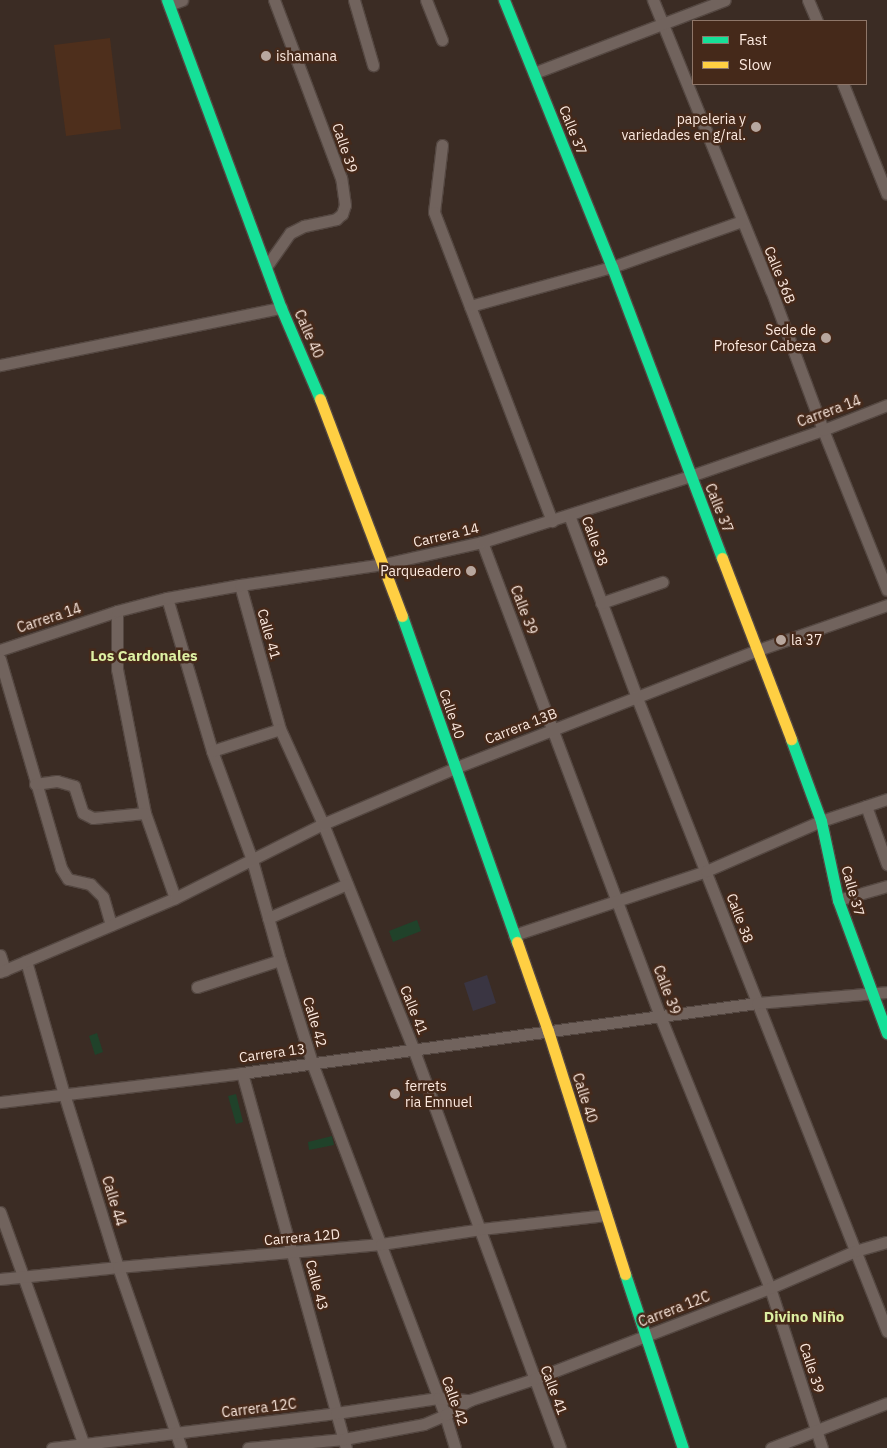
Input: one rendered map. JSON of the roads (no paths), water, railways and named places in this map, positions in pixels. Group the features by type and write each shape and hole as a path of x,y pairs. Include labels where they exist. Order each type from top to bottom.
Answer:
{"street":[{"path":"168,2 182,0"},
{"name":"Calle 39","path":"266,268 290,233 304,226 336,219 342,214 345,205 340,178 274,0"},
{"path":"354,0 373,65"},
{"path":"426,0 442,40"},
{"name":"Calle 37","path":"504,0 612,267 690,476 758,650 821,821 838,900 887,1033"},
{"name":"Calle 36B","path":"653,0 770,290 887,590"},
{"path":"534,73 725,0"},
{"path":"808,0 817,20"},
{"name":"Calle 40","path":"168,2 281,308 310,371 384,564 548,1031 644,1336 683,1448"},
{"path":"843,85 887,194"},
{"path":"442,145 434,212 552,521"},
{"path":"470,306 612,267 742,221"},
{"path":"0,365 281,308"},
{"name":"Carrera 14","path":"0,650 116,611 167,598 240,585 384,564 482,542 690,476 887,406"},
{"name":"Calle 38","path":"569,514 637,698 887,1332"},
{"name":"Calle 39","path":"482,542 660,1016 770,1288 822,1448"},
{"path":"601,603 662,582"},
{"name":"Calle 41","path":"240,585 280,729 323,824 413,1048 560,1448"},
{"name":"Calle 42","path":"167,598 212,751 252,860 312,1063 445,1415 455,1448"},
{"name":"Carrera 13B","path":"175,898 323,824 455,768 758,650 887,605"},
{"path":"0,955 2,971 175,898 145,813 117,669 116,611"},
{"path":"0,659 61,868 68,879 90,884 103,897 111,925"},
{"path":"212,751 280,729"},
{"path":"35,784 57,781 74,786 83,813 93,818 145,813"},
{"path":"514,935 706,871 821,821 887,799"},
{"path":"866,806 887,864"},
{"path":"268,918 347,884"},
{"path":"838,900 887,886"},
{"path":"197,987 280,960"},
{"name":"Calle 44","path":"26,961 64,1094 118,1267 181,1448"},
{"name":"Carrera 13","path":"0,1102 242,1073 413,1048 757,1003 887,992"},
{"name":"Calle 43","path":"242,1073 345,1444"},
{"path":"0,1212 84,1446"},
{"name":"Carrera 12D","path":"0,1279 118,1267 293,1254 381,1244 481,1229 606,1215"},
{"name":"Carrera 12C","path":"248,1448 345,1444 424,1424 445,1415 470,1400 534,1379 770,1288 855,1251 887,1242"},
{"name":"Carrera 12C","path":"52,1448 84,1446 438,1398 470,1400"},
{"path":"771,1448 887,1403"}],"place":[{"name":"ishamana","path":"266,56"},
{"name":"papeleria y variedades en g/ral.","path":"756,127"},
{"name":"Sede de Profesor Cabeza","path":"826,338"},
{"name":"Parqueadero","path":"471,571"},
{"name":"la 37","path":"781,640"},
{"name":"ferrets ria Emnuel","path":"395,1094"}],"district":[{"name":"Los Cardonales","path":"144,656"},
{"name":"Divino Niño","path":"804,1317"}]}
